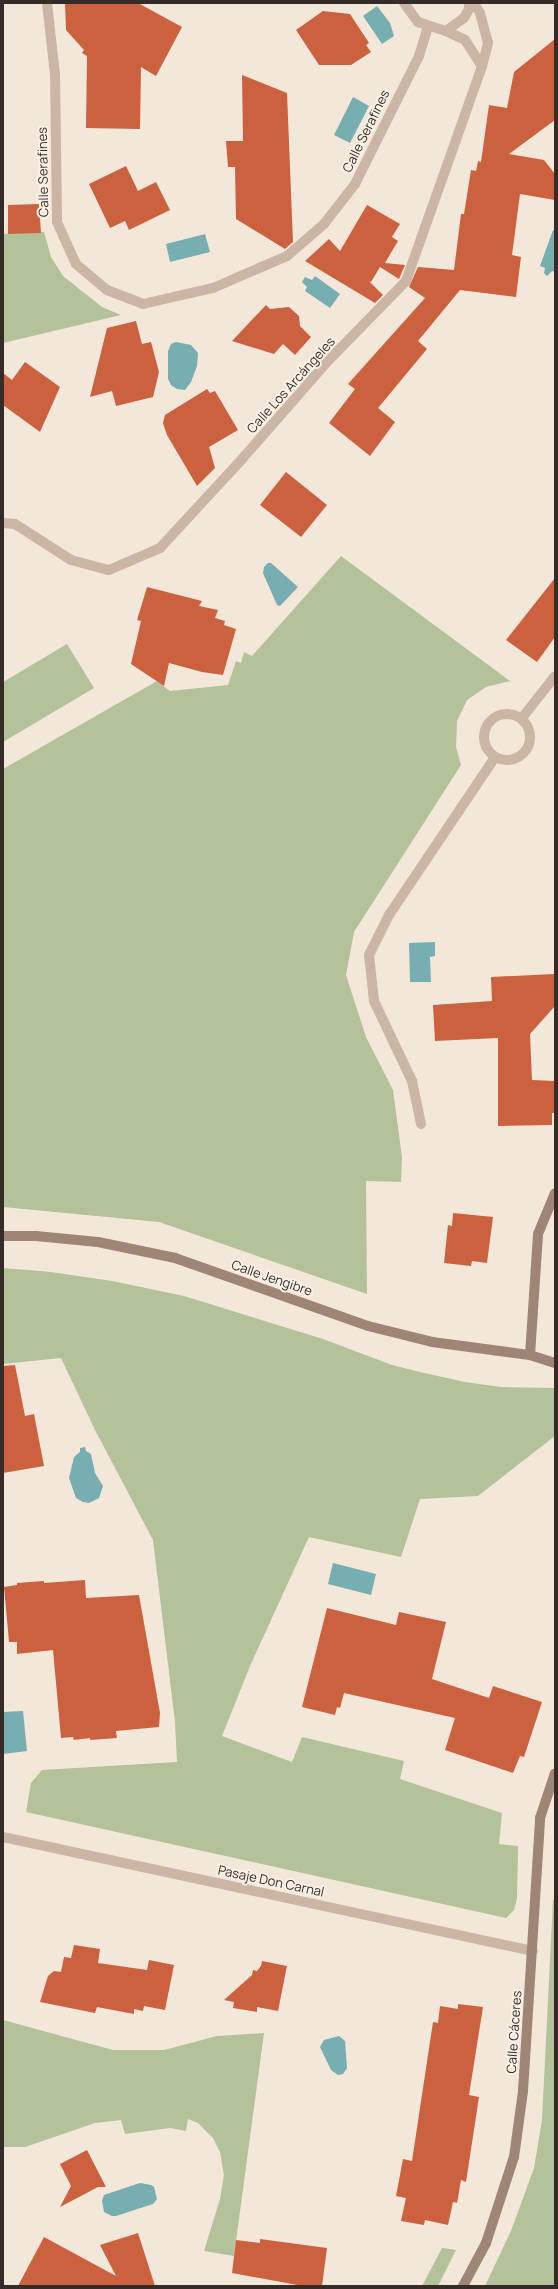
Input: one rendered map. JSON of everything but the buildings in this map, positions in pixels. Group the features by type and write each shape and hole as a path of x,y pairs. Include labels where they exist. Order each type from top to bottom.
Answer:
{"main road":[{"path":"530,1356 538,1234 555,1193"},
{"name":"Calle Jengibre","path":"3,1236 36,1236 98,1242 175,1258 368,1326 432,1342 530,1356 555,1362"},
{"name":"Calle Cáceres","path":"463,2286 486,2243 514,2157 523,2091 533,1951 540,1818 555,1773"}],"street":[{"name":"Calle Serafines","path":"47,3 55,74 56,222 76,264 106,290 143,304 213,288 287,256 324,224 355,184 419,56 428,27"},
{"path":"404,3 418,22 428,27 446,31 465,40 482,66"},
{"path":"446,31 464,18 469,9 469,3"},
{"name":"Calle Los Arcángeles","path":"3,523 16,524 71,560 109,570 160,548 242,459 326,363 406,281 482,66 488,43 480,14 474,3"},
{"path":"522,718 555,676"},
{"path":"499,714 511,714 522,718 529,727 531,739 527,750 521,756 512,760 503,760 495,757 488,750 484,740 484,730 490,721 499,714"},
{"path":"421,1124 412,1081 374,1001 369,955 389,915 495,757"},
{"name":"Pasaje Don Carnal","path":"3,1837 533,1951"}],"green space":[{"path":"44,232 51,257 63,276 102,307 121,315 3,343 3,234"},
{"path":"341,556 510,681 486,687 467,700 457,721 456,747 461,765 354,932 346,975 366,1037 393,1090 402,1157 401,1182 366,1181 367,1294 159,1222 3,1207 3,769 157,681 170,691 228,685 236,661 241,663 244,652 252,656"},
{"path":"67,644 94,688 3,742 3,682"},
{"path":"3,1268 51,1272 112,1281 184,1296 323,1339 392,1365 465,1382 501,1387 555,1388 555,1436 478,1496 420,1499 401,1557 309,1537 250,1666 222,1736 292,1762 302,1737 404,1761 400,1779 502,1813 499,1844 518,1846 517,1898 514,1910 506,1918 26,1812 31,1783 42,1770 177,1762 175,1722 153,1540 95,1430 61,1358 3,1364"},
{"path":"553,1900 555,1900 555,2286 485,2286 511,2231 534,2168 542,2120"},
{"path":"3,2020 113,2050 164,2050 217,2036 264,2033 234,2256 204,2251 220,2199 224,2175 220,2152 213,2138 198,2123 188,2119 186,2131 170,2128 125,2134 121,2120 95,2123 25,2147 3,2147"},
{"path":"442,2248 456,2250 438,2286 422,2286"}],"water":[{"path":"377,6 390,23 394,36 382,44 363,16"},
{"path":"353,97 369,106 350,143 334,135"},
{"path":"553,230 555,231 555,272 552,271 547,276 544,273 545,268 540,266"},
{"path":"205,234 210,252 170,262 166,244"},
{"path":"315,276 340,294 330,308 305,291 307,287 302,282 305,277 312,280"},
{"path":"176,342 191,345 198,353 197,366 191,382 185,390 177,389 171,385 168,379 168,351 171,344"},
{"path":"268,563 271,563 298,587 280,606 277,605 263,573 264,567"},
{"path":"435,942 435,956 430,957 431,982 410,982 409,943"},
{"path":"85,1447 86,1451 91,1454 95,1473 103,1486 99,1498 89,1503 83,1502 76,1498 69,1478 74,1457 80,1452 80,1448"},
{"path":"333,1563 376,1574 371,1595 328,1584"},
{"path":"23,1711 27,1751 3,1754 3,1712"},
{"path":"339,2036 345,2041 347,2068 343,2074 338,2075 331,2070 320,2047 324,2040"},
{"path":"140,2183 154,2187 157,2199 153,2204 116,2216 112,2216 104,2212 102,2201 104,2195"}]}
